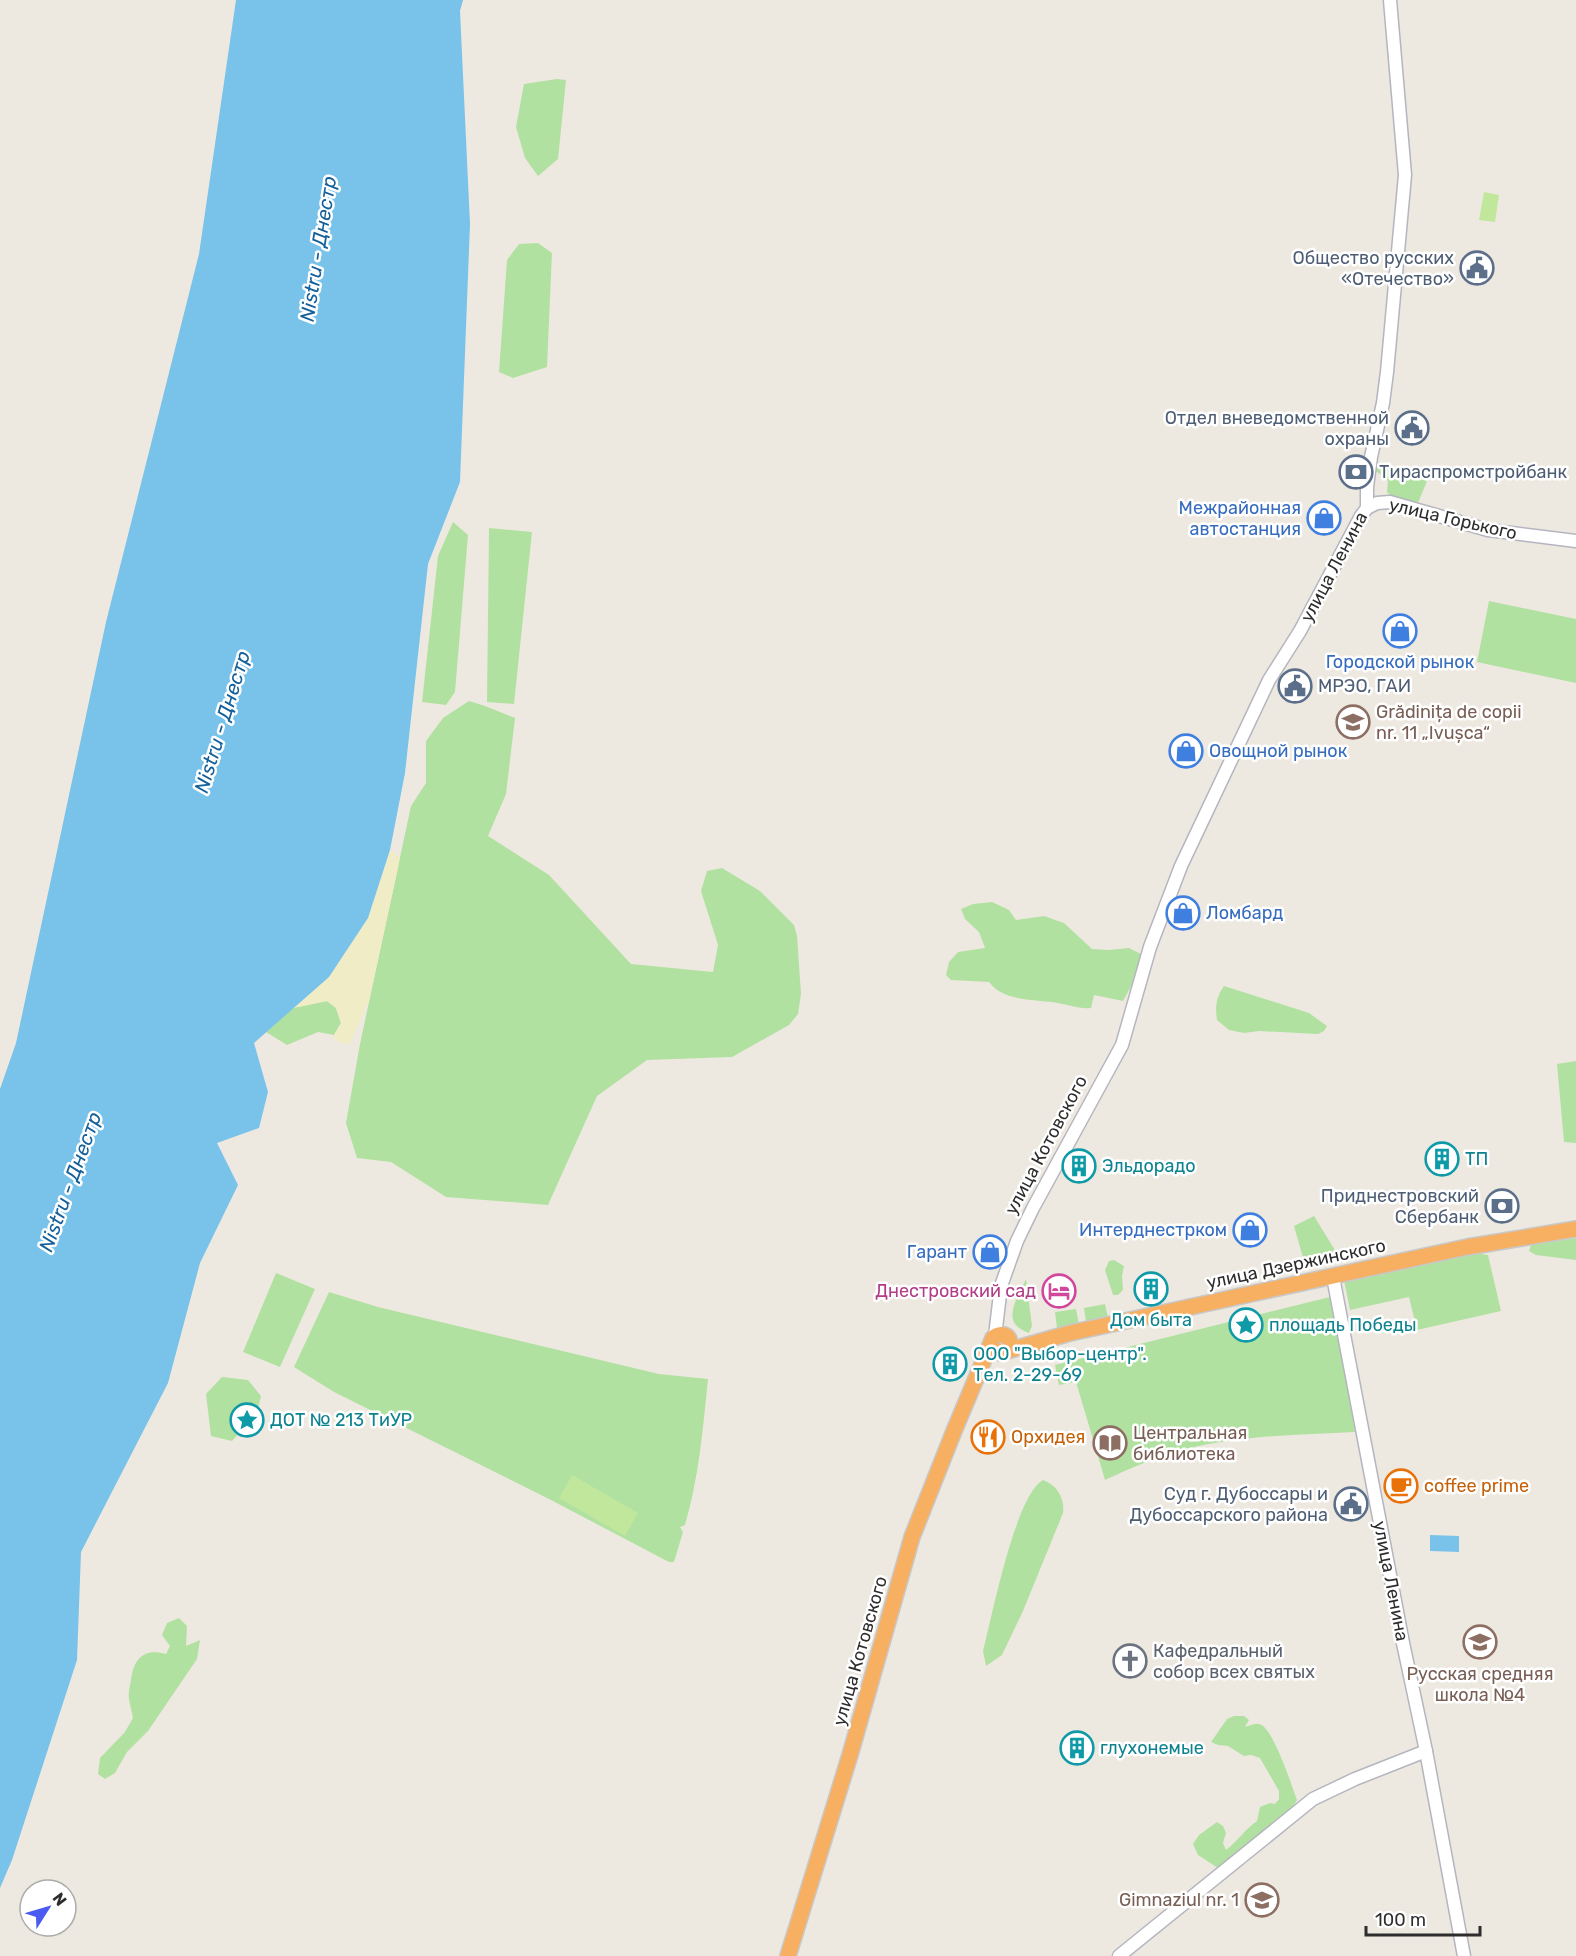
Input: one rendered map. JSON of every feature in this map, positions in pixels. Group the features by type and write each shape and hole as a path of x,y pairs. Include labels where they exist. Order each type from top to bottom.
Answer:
{"highway":[{"name":"улица Дзержинского","path":"1001,1343 1026,1345 1070,1333 1467,1247 1576,1229"},
{"name":"улица Котовского","path":"788,1956 853,1744 912,1537 983,1361 1001,1343"}],"street":[{"name":"улица Ленина","path":"1138,993 1150,946 1201,819 1269,680 1300,631 1367,508 1371,457 1383,403 1387,372 1405,175 1390,0"},
{"name":"улица Горького","path":"1367,508 1377,503 1389,502 1488,530 1576,541"},
{"name":"улица Котовского","path":"1001,1343 996,1318 1001,1286 1017,1241 1122,1045 1138,993"},
{"name":"улица Ленина","path":"1333,1277 1464,1956"},
{"path":"1119,1956 1313,1799 1355,1779 1426,1751"}],"green space":[{"path":"557,79 566,80 558,159 538,176 525,158 516,127 524,84"},
{"path":"1484,192 1499,195 1495,222 1479,220"},
{"path":"538,243 552,253 547,367 513,378 499,372 507,260 519,244"},
{"path":"1378,462 1427,481 1418,503 1414,505 1392,497 1387,492 1388,481 1375,470"},
{"path":"453,522 468,535 455,692 446,705 422,702 438,556"},
{"path":"489,528 532,532 514,704 487,702"},
{"path":"1489,601 1576,619 1576,683 1477,662"},
{"path":"469,701 515,718 506,794 488,836 549,875 631,964 713,972 718,945 701,891 707,871 722,868 760,891 794,925 797,936 801,994 798,1014 789,1025 732,1057 647,1060 597,1096 548,1205 446,1197 391,1162 357,1158 346,1123 360,1044 411,806 426,783 426,741 443,718"},
{"path":"992,902 1009,910 1016,920 1044,916 1064,923 1092,949 1129,948 1141,954 1133,983 1123,1001 1094,995 1091,1008 1080,1008 1014,997 1004,994 989,982 951,980 946,975 949,962 958,952 985,948 979,932 965,919 961,909 973,904"},
{"path":"1224,986 1309,1013 1327,1026 1318,1034 1259,1031 1244,1033 1229,1030 1217,1020 1216,1015 1218,998"},
{"path":"327,1001 336,1008 341,1023 334,1035 318,1032 287,1045 266,1032 293,1008"},
{"path":"1576,1061 1576,1143 1564,1142 1557,1064"},
{"path":"1314,1216 1341,1260 1306,1268 1294,1226"},
{"path":"1576,1238 1576,1260 1536,1255 1529,1251 1531,1245"},
{"path":"1467,1252 1488,1255 1501,1311 1417,1330 1409,1297 1350,1310 1344,1280"},
{"path":"1114,1260 1124,1266 1123,1290 1118,1295 1113,1295 1105,1270 1109,1261"},
{"path":"276,1273 315,1289 280,1367 243,1352"},
{"path":"1026,1279 1032,1326 1029,1333 1020,1329 1012,1317 1015,1302"},
{"path":"329,1292 378,1307 659,1374 708,1379 694,1489 685,1525 680,1527 683,1532 674,1562 669,1562 549,1499 334,1392 294,1367"},
{"path":"1330,1297 1338,1327 1355,1432 1271,1436 1207,1444 1165,1455 1105,1480 1076,1382 1059,1385 1055,1365"},
{"path":"1105,1304 1108,1318 1086,1322 1084,1308"},
{"path":"1076,1309 1079,1325 1057,1328 1055,1312"},
{"path":"222,1377 248,1380 261,1396 257,1413 232,1441 211,1436 206,1394"},
{"path":"572,1475 638,1513 625,1536 559,1498"},
{"path":"1043,1480 1059,1493 1063,1502 1063,1513 1023,1611 1002,1655 986,1666 983,1651 1014,1532 1033,1491"},
{"path":"179,1618 187,1626 186,1646 200,1640 197,1659 148,1731 127,1752 115,1773 105,1779 98,1774 100,1758 125,1732 133,1718 129,1694 134,1666 146,1654 166,1654 170,1646 162,1635 167,1623"},
{"path":"1244,1716 1249,1720 1245,1727 1259,1724 1270,1735 1297,1800 1292,1809 1230,1861 1218,1868 1198,1855 1193,1844 1199,1835 1217,1822 1223,1826 1226,1833 1223,1843 1226,1850 1257,1821 1260,1807 1270,1803 1275,1804 1279,1799 1279,1791 1260,1758 1251,1755 1244,1756 1228,1746 1211,1742 1227,1719"}],"sand":[{"path":"390,850 400,857 398,868 369,1001 349,1045 335,1040 334,1035 341,1023 336,1008 327,1001 293,1008 329,977 368,918"}],"water":[{"name":"Nistru - Днестр","path":"236,0 463,0 460,11 470,224 460,482 428,564 405,773 390,850 368,918 329,977 254,1043 268,1092 259,1128 217,1143 238,1185 200,1263 168,1383 81,1552 77,1660 12,1860 0,1888 0,1089 16,1043 106,622 199,254"},
{"path":"1430,1535 1459,1536 1459,1552 1430,1551"}],"place":[{"name":"Общество русских «Отечество»","path":"1477,268"},
{"name":"Отдел вневедомственной охраны","path":"1412,428"},
{"name":"Тираспромстройбанк","path":"1356,472"},
{"name":"Межрайонная автостанция","path":"1324,518"},
{"name":"Городской рынок","path":"1400,631"},
{"name":"МРЭО, ГАИ","path":"1295,686"},
{"name":"Grădinița de copii nr. 11 „Ivușca“","path":"1353,722"},
{"name":"Овощной рынок","path":"1186,751"},
{"name":"Ломбард","path":"1183,913"},
{"name":"ТП","path":"1442,1159"},
{"name":"Эльдорадо","path":"1079,1166"},
{"name":"Приднестровский Сбербанк","path":"1502,1206"},
{"name":"Интерднестрком","path":"1250,1230"},
{"name":"Гарант","path":"990,1252"},
{"name":"Дом быта","path":"1151,1289"},
{"name":"Днестровский сад","path":"1059,1291"},
{"name":"площадь Победы","path":"1246,1325"},
{"name":"ООО \"Выбор-центр\". Тел. 2-29-69","path":"950,1364"},
{"name":"ДОТ № 213 ТиУР","path":"247,1420"},
{"name":"Орхидея","path":"988,1437"},
{"name":"Центральная библиотека","path":"1110,1443"},
{"name":"coffee prime","path":"1401,1486"},
{"name":"Суд г. Дубоссары и Дубоссарского района","path":"1351,1504"},
{"name":"Русская средняя школа №4","path":"1480,1642"},
{"name":"Кафедральный собор всех святых","path":"1130,1661"},
{"name":"глухонемые","path":"1077,1748"},
{"name":"Gimnaziul nr. 1","path":"1262,1900"}]}
